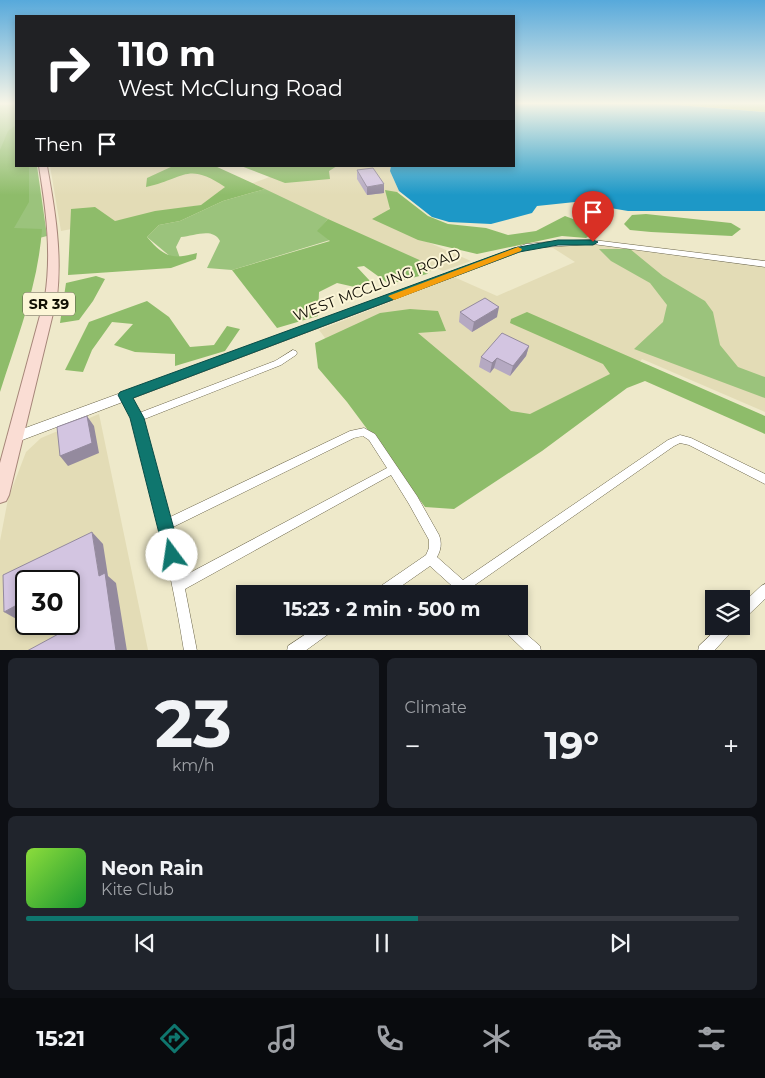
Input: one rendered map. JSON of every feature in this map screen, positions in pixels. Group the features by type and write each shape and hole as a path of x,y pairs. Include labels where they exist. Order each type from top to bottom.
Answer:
{"main road":[{"name":"SR 39","path":"0,496 51,297 56,265 54,229 43,167"}],"street":[{"name":"WEST MCCLUNG ROAD","path":"14,438 125,395 529,246 593,242 765,264"},
{"path":"137,418 278,363 294,353"},
{"path":"125,395 137,418 165,525 180,585 190,650"},
{"path":"165,525 354,434 364,432 372,437 413,500 435,539 435,549 430,559 392,585"},
{"path":"473,585 671,443 680,439 692,442 765,478"},
{"path":"180,585 392,470"},
{"path":"430,559 460,585"},
{"path":"750,605 765,590"},
{"path":"294,650 316,635"},
{"path":"513,635 522,646 535,650"},
{"path":"704,650 720,635"}],"shaded area":[{"path":"50,167 211,167 233,178 211,203 61,231"},
{"path":"296,167 391,167 390,171 399,191 382,222 471,261 443,271 248,185"},
{"path":"596,245 765,268 765,412 642,359 632,372 435,482 319,330 454,277 497,296 575,262 550,246"},
{"path":"99,414 148,650 0,650 0,541 8,499 26,452 41,438"}],"green space":[{"path":"0,134 15,134 15,167 37,167 47,236 0,248"},
{"path":"7,134 15,134 15,167 29,167 29,202 14,228 42,229 40,250 31,291 20,332 0,392 0,150"},
{"path":"171,167 217,167 265,189 223,201 180,221 159,225 147,237 164,253 181,256 197,253 196,259 171,268 68,275 71,209 95,207 115,221 155,211 201,205 225,187 212,179 193,173 146,187 147,178"},
{"path":"244,167 335,167 329,171 330,179 285,183"},
{"path":"265,189 328,219 318,231 330,240 232,270 207,268 220,241 213,234 203,233 181,237 176,247 180,258 171,257 147,237 159,225 180,221 223,201"},
{"path":"385,190 397,192 428,216 448,224 486,228 508,235 536,231 565,216 581,222 592,234 586,238 562,236 477,254 418,240 372,219 390,209"},
{"path":"646,214 731,223 741,229 732,236 630,230 624,224 632,215"},
{"path":"328,219 435,267 427,274 389,284 364,266 357,267 370,281 359,288 337,283 319,292 318,316 277,328 232,270 330,241 317,231"},
{"path":"599,249 630,249 663,276 705,301 713,312 720,345 738,367 765,377 765,398 634,349 663,322 667,305 650,283 611,261"},
{"path":"96,276 105,279 93,301 79,320 60,323 66,283"},
{"path":"147,301 169,317 190,347 214,345 227,326 240,329 225,351 175,366 175,354 135,352 114,345 133,324 112,322 92,350 83,372 65,370 89,322"},
{"path":"410,309 438,311 446,331 418,333 511,411 530,414 610,374 603,364 510,323 511,319 527,312 765,416 765,434 645,381 627,388 542,451 454,509 425,507 347,402 318,368 315,343 380,313"}],"water":[{"path":"515,134 765,134 765,211 628,211 575,202 537,206 532,213 491,224 449,222 432,217 399,191 390,171 391,167 515,167"}],"building":[{"path":"373,168 384,184 367,187 357,170"},
{"path":"485,298 499,307 474,322 460,312"},
{"path":"502,333 529,346 513,366 497,358 492,363 481,357"},
{"path":"87,416 92,443 60,456 57,427"},
{"path":"92,532 99,576 105,573 116,650 29,650 57,635 80,635 80,570 15,570 15,606 4,612 3,575"}],"slow traffic":[{"path":"394,296 518,249"}],"route":[{"path":"172,555 137,418 125,395 517,250 540,244 593,242"}]}
